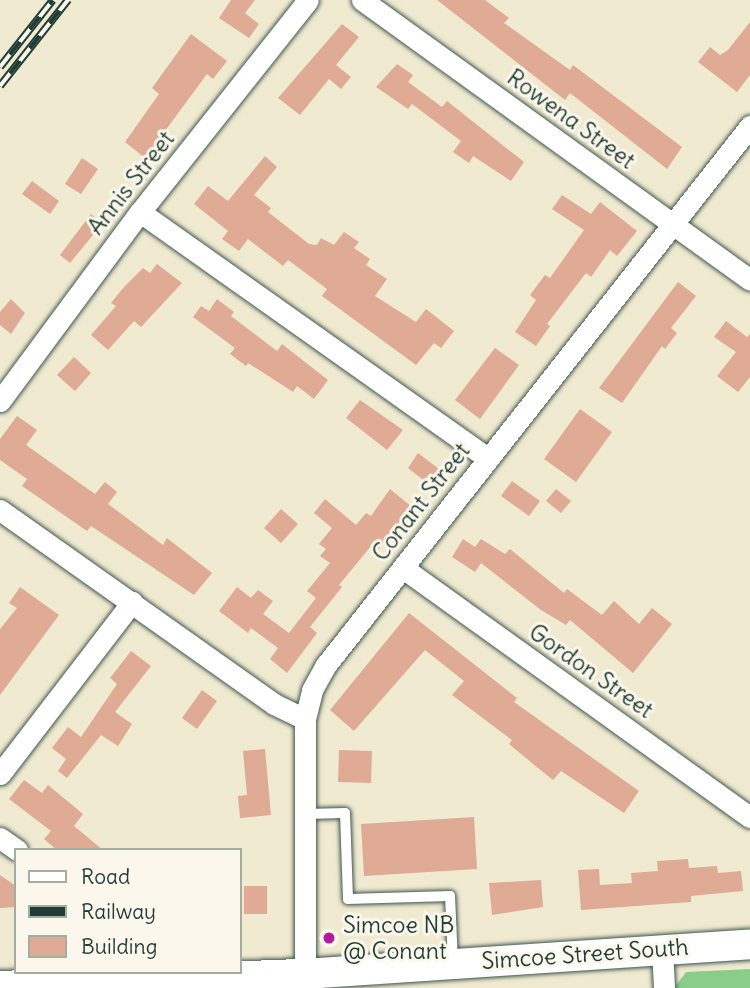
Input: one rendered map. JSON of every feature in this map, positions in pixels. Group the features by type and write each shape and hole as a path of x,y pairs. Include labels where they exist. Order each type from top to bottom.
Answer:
{"main road":[{"name":"Simcoe Street South","path":"0,986 104,977 223,983 304,974 750,944"}],"street":[{"name":"Annis Street","path":"0,401 140,212 308,0"},
{"name":"Rowena Street","path":"362,0 750,281"},
{"name":"Conant Street","path":"304,974 305,719 312,690 326,665 750,126"},
{"path":"140,212 488,458"},
{"path":"0,510 274,704 305,719"},
{"name":"Gordon Street","path":"403,568 750,817"},
{"path":"0,774 132,602"},
{"path":"0,838 15,848"},
{"path":"662,949 664,988"}],"lane":[{"path":"305,814 345,813 348,899 450,895 453,963"}],"green space":[{"path":"750,969 750,988 674,988 686,972"}],"building":[{"path":"231,0 255,0 245,13 259,24 249,38 219,18"},
{"path":"437,0 485,0 509,18 504,23 570,70 573,65 682,147 667,169 570,93 565,100"},
{"path":"750,22 750,75 737,92 698,62 710,47 720,55 728,50"},
{"path":"342,24 359,37 336,65 351,77 341,89 329,79 300,115 278,98"},
{"path":"191,34 227,61 213,79 207,74 145,158 125,142 159,94 152,88"},
{"path":"397,64 413,75 408,82 442,107 447,101 524,162 511,181 473,156 469,163 453,152 461,141 412,104 408,109 376,87"},
{"path":"265,156 277,167 254,195 271,208 268,212 309,244 317,245 321,238 334,245 344,232 359,242 354,248 370,259 366,265 387,279 375,296 416,322 426,309 454,331 441,348 434,343 416,365 322,296 327,289 288,260 283,266 248,239 239,251 222,239 228,231 194,204 208,186 228,201"},
{"path":"82,158 98,169 81,194 65,184"},
{"path":"32,181 59,201 50,214 22,194"},
{"path":"562,195 591,214 600,202 637,231 617,256 610,250 591,277 586,273 547,324 550,326 536,346 515,332 536,300 530,295 545,275 550,278 584,230 552,209"},
{"path":"91,214 102,224 70,263 60,255"},
{"path":"157,264 182,283 141,327 134,321 108,350 91,335 116,306 111,303 124,287 143,268 150,273"},
{"path":"678,282 696,296 671,328 677,333 665,349 662,346 622,403 599,388"},
{"path":"11,299 25,313 11,334 0,325 0,312"},
{"path":"217,299 234,312 231,316 277,351 282,344 328,380 314,399 297,386 293,392 248,363 246,366 230,354 235,348 193,317 201,306 209,311"},
{"path":"726,321 747,337 750,334 750,377 738,392 717,376 736,352 714,337"},
{"path":"495,348 519,365 480,419 455,400"},
{"path":"74,357 91,373 75,391 57,375"},
{"path":"360,400 403,430 387,450 346,418"},
{"path":"580,409 612,432 576,482 544,459"},
{"path":"17,416 37,430 26,445 95,494 105,482 117,492 108,504 163,545 167,538 212,573 194,595 91,526 87,531 22,486 27,479 0,460 0,439"},
{"path":"418,453 439,469 427,483 408,468"},
{"path":"512,481 540,501 529,516 501,496"},
{"path":"390,489 412,507 377,551 371,546 339,585 342,587 310,627 317,633 287,673 270,659 278,648 251,628 248,633 219,611 237,587 251,598 258,590 273,601 263,614 289,633 316,598 307,591 330,563 320,556 326,549 319,544 332,528 314,513 325,499 356,525 366,513 371,516"},
{"path":"556,489 571,501 561,513 546,501"},
{"path":"281,509 298,524 281,543 264,528"},
{"path":"463,539 475,547 481,539 505,554 510,549 564,593 567,589 602,615 614,601 639,624 652,608 672,624 633,673 570,620 566,625 541,610 481,563 475,572 452,557"},
{"path":"20,587 59,615 0,695 0,629 17,608 9,603"},
{"path":"409,613 517,698 514,702 639,791 624,813 561,771 553,780 538,768 509,744 512,740 452,695 464,681 425,650 354,731 330,710"},
{"path":"131,651 151,666 115,712 132,724 118,746 101,735 67,778 58,771 66,759 52,748 68,727 81,737 117,684 110,678"},
{"path":"202,690 217,701 197,729 182,718"},
{"path":"265,749 271,815 240,818 238,796 247,795 243,751"},
{"path":"339,750 372,751 371,783 338,782"},
{"path":"24,780 42,793 48,785 83,814 74,826 101,848 55,848 44,839 51,831 9,799"},
{"path":"474,817 477,869 364,876 361,824"},
{"path":"688,859 689,868 717,866 718,873 741,871 743,891 691,896 691,902 581,910 578,870 599,869 600,885 632,883 631,873 658,871 657,861"},
{"path":"0,875 14,885 14,907 0,908"},
{"path":"541,880 543,907 492,915 489,883"},
{"path":"244,886 267,886 267,914 244,914"}],"railway":[{"path":"0,67 53,0"},
{"path":"0,86 68,0"}],"place":[{"name":"Simcoe NB @ Conant","path":"329,938"}]}
